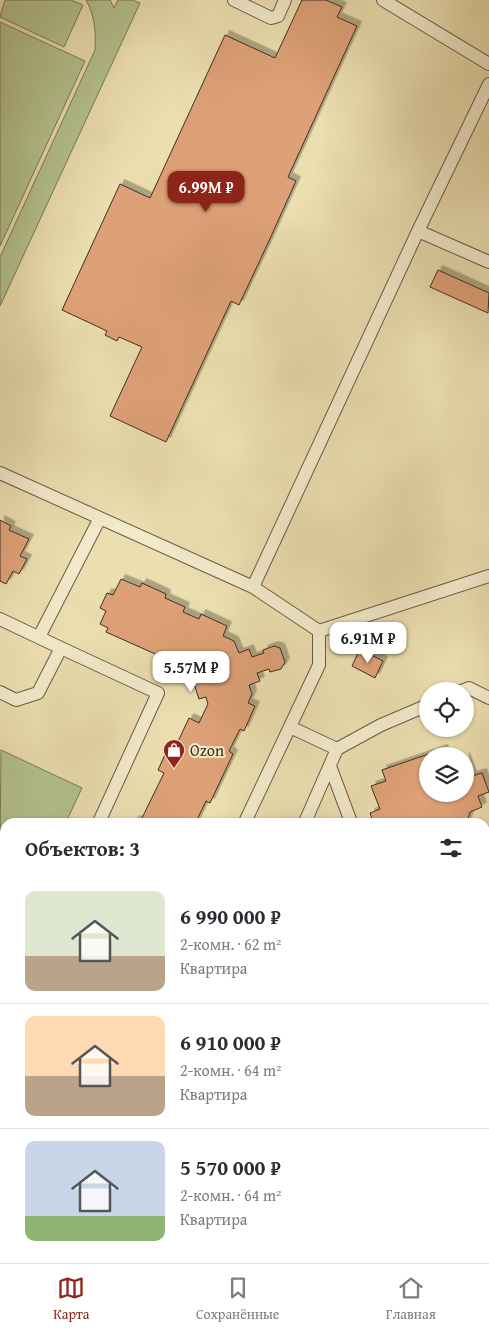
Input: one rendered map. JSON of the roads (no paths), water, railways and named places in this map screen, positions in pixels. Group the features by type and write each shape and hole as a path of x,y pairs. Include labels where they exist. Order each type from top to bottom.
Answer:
{"lane":[{"path":"234,0 271,18 278,16 285,0"},
{"path":"383,0 489,64"},
{"path":"253,588 418,231 489,84"},
{"path":"418,231 489,262"},
{"path":"0,473 253,588 319,631"},
{"path":"39,637 100,518"},
{"path":"319,631 489,576"},
{"path":"0,618 158,693 101,818"},
{"path":"247,818 319,665 319,631"},
{"path":"0,692 16,700 38,693 61,648"},
{"path":"474,690 489,698"},
{"path":"307,818 337,749 381,725 419,709"},
{"path":"290,727 337,749"},
{"path":"330,766 350,818"}],"place":[{"name":"Ozon","path":"174,769"}]}
